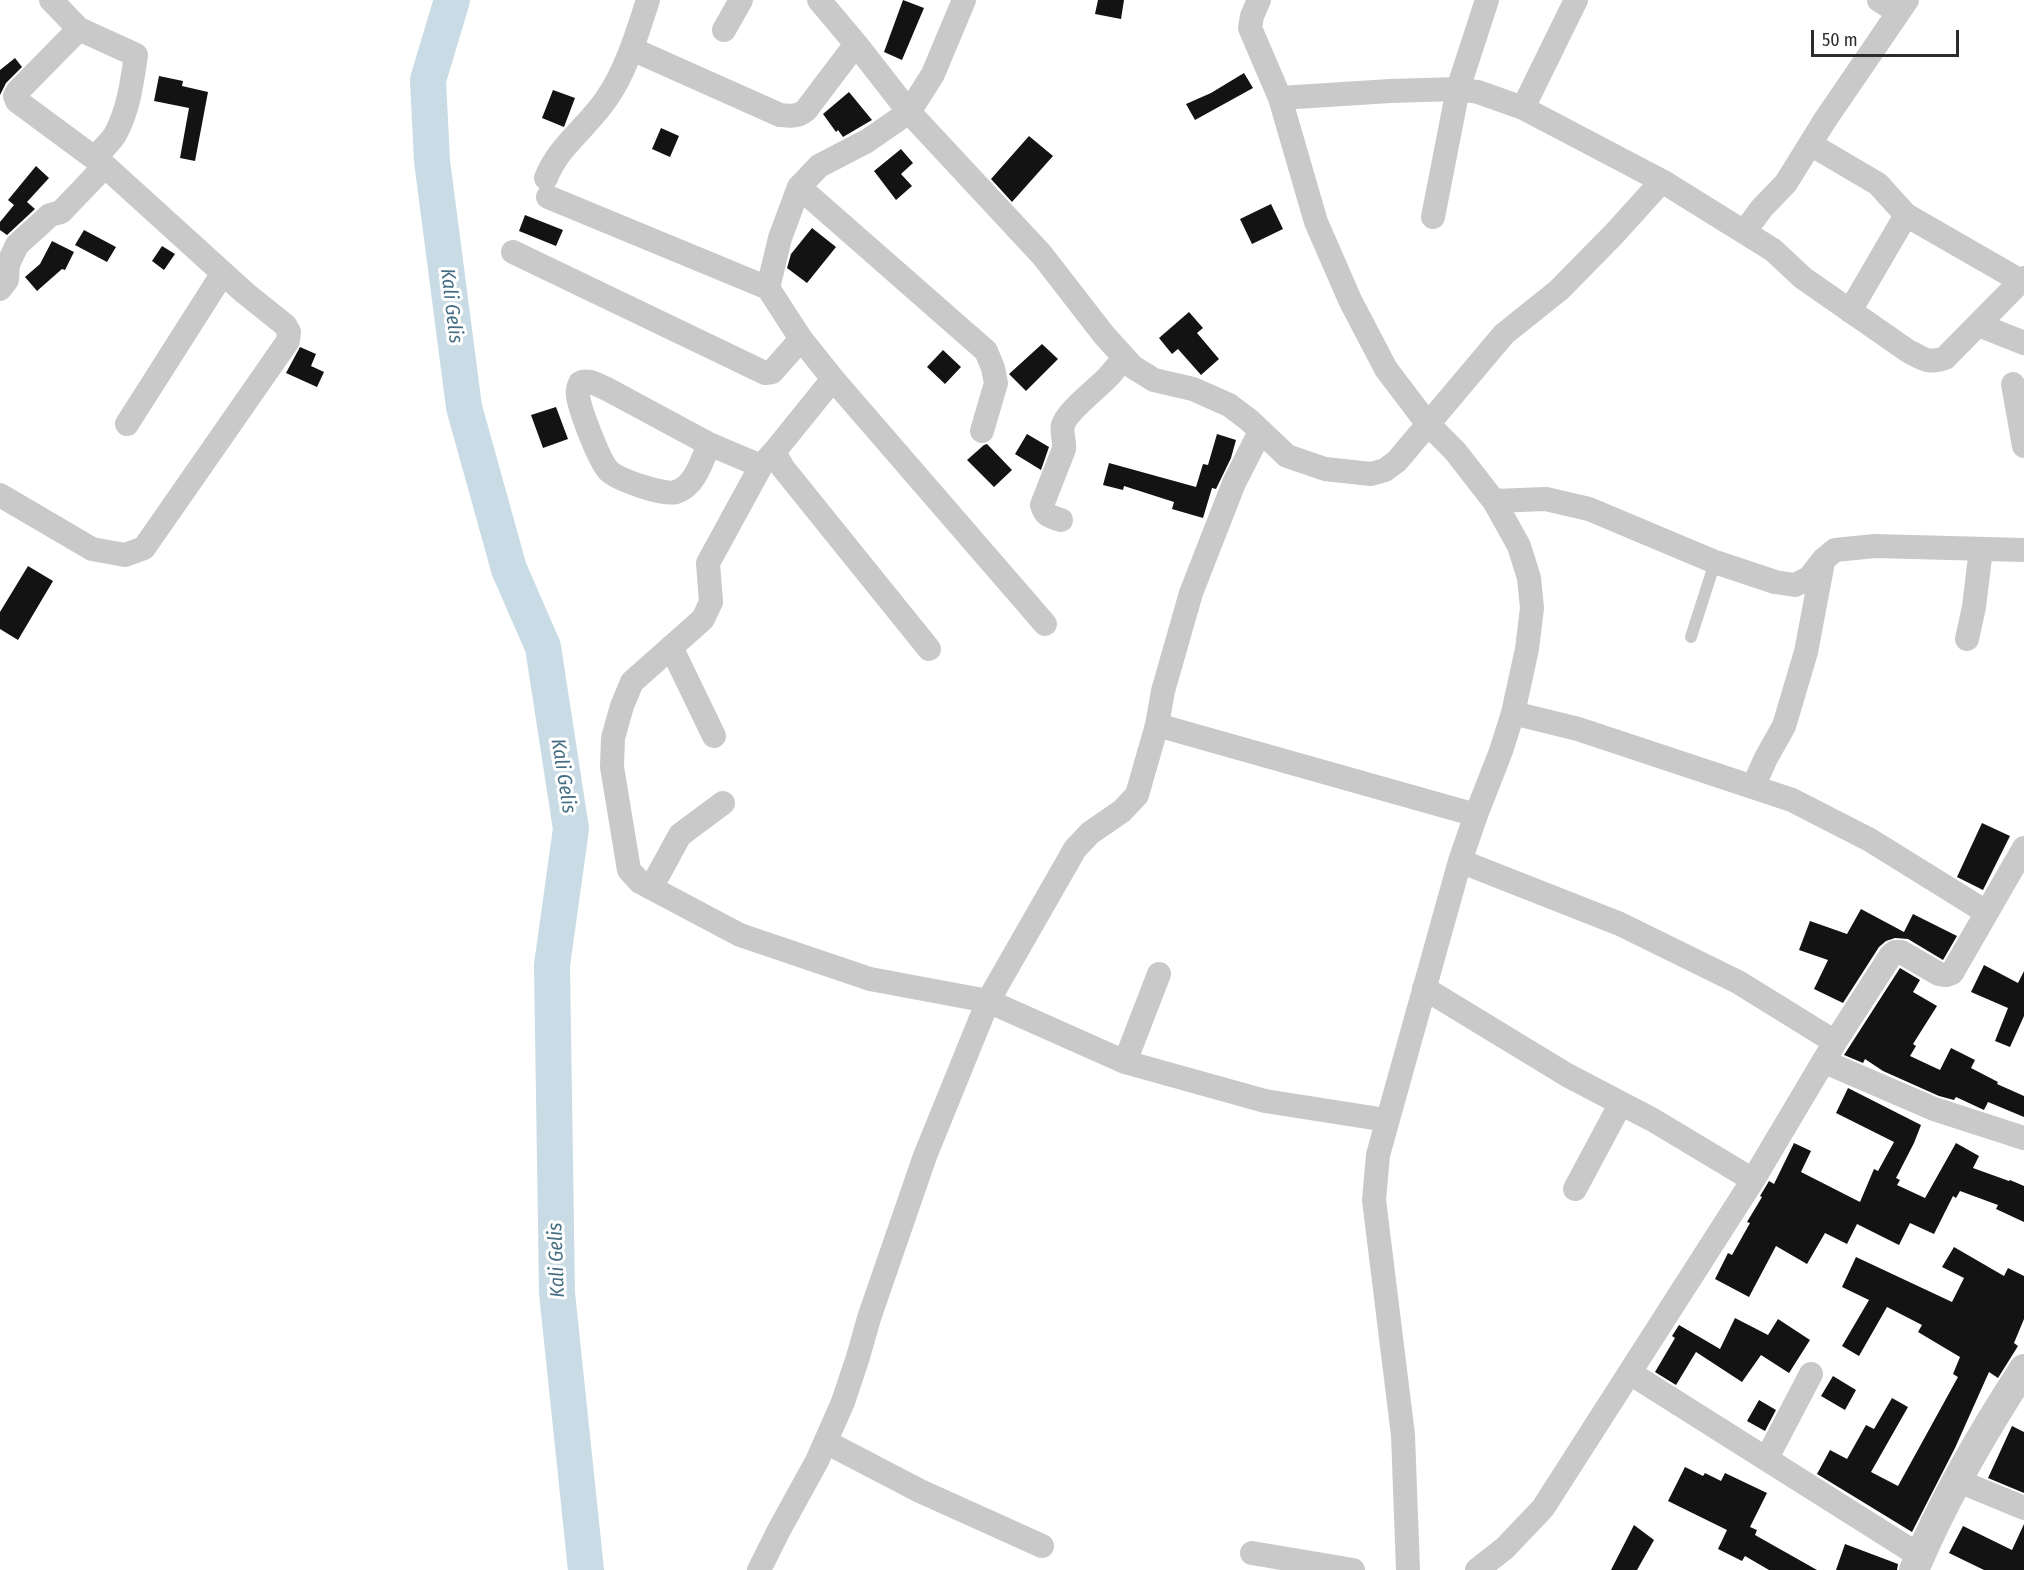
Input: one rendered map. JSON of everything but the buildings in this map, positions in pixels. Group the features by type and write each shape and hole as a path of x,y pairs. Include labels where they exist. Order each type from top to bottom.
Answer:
{"street":[{"path":"0,289 7,280 8,264 17,245 50,215 61,212 100,162 130,96 136,55 79,29 51,0"},
{"path":"648,0 632,49 608,98 551,164 547,188 768,288 801,339 833,379 1045,624"},
{"path":"724,30 741,0"},
{"path":"768,288 780,238 799,188 819,166 867,141 909,112 933,74 964,0"},
{"path":"1258,0 1250,28 1280,98 1316,222 1350,300 1386,369 1427,423 1455,451 1494,501 1519,546 1529,578 1532,608 1527,649 1513,712 1460,861 1378,1155 1374,1200 1403,1435 1408,1570"},
{"path":"1433,217 1458,89 1487,0"},
{"path":"1522,108 1576,0"},
{"path":"822,1 909,112 1042,255 1104,335 1133,367 1154,380 1193,389 1229,405 1249,420 1287,456 1325,469 1371,474 1385,470 1397,461 1504,334 1559,290 1662,181"},
{"path":"1744,232 1762,208 1786,183 1895,4"},
{"path":"1,498 92,549 125,555 144,548 288,342 289,332 285,325 223,273 100,162 17,101 15,96 79,29"},
{"path":"632,49 780,115 792,117 806,110 856,44"},
{"path":"1280,98 1458,89 1478,92 1522,108 1662,181 1773,250 1803,278 1925,361 1945,358 2023,279 1906,215 1878,184 1810,144"},
{"path":"799,188 986,351 996,383 982,432"},
{"path":"1850,311 1906,215"},
{"path":"513,252 765,373 772,372 801,339"},
{"path":"127,424 223,273"},
{"path":"1979,325 2024,343"},
{"path":"1061,520 1048,516 1043,512 1042,505 1064,449 1063,427 1066,419 1125,358"},
{"path":"833,379 767,459 708,563 711,602 703,619 632,682 622,706 613,738 612,767 629,870 640,882 740,935 870,979 988,1001 1125,1062 1265,1101 1386,1120"},
{"path":"709,444 692,480 676,492 663,492 620,477 611,472 599,454 579,403 577,393 580,382 590,382 607,389 709,444 767,459 783,468 928,649"},
{"path":"2013,384 2024,446"},
{"path":"759,1570 826,1442 843,1402 869,1318 925,1156 988,1001 1075,849 1090,833 1122,811 1137,795 1191,593 1234,483 1260,432"},
{"path":"1494,501 1546,499 1589,508 1715,562 1775,582 1795,585 1809,578 1823,560 1835,550 1875,546 2024,550"},
{"path":"1967,639 1974,607 1981,549"},
{"path":"1753,787 1784,726 1790,707 1806,652 1823,560"},
{"path":"670,648 714,736"},
{"path":"1513,712 1578,729 1792,800 1870,840 1986,912"},
{"path":"1157,725 1476,815"},
{"path":"651,888 680,835 723,803"},
{"path":"1477,1570 1505,1548 1543,1509 1753,1180 1892,955 1895,952 1901,952 1939,974 1952,973 2024,848"},
{"path":"1460,861 1620,924 1738,982 1830,1052 1934,1109 2024,1138"},
{"path":"1125,1062 1159,974"},
{"path":"1424,988 1558,1070 1653,1120 1753,1180"},
{"path":"1575,1189 1621,1103"},
{"path":"1630,1373 1767,1458 1917,1563 1956,1480 2024,1369"},
{"path":"1767,1458 1810,1374"},
{"path":"826,1442 920,1491 1042,1546"},
{"path":"1956,1480 2024,1508"},
{"path":"1252,1553 1353,1570"}],"lane":[{"path":"1691,637 1715,562"}],"waterway":[{"name":"Kali Gelis","path":"452,0 428,80 432,161 464,407 509,569 543,647 571,829 552,965 557,1293 586,1570"}]}
